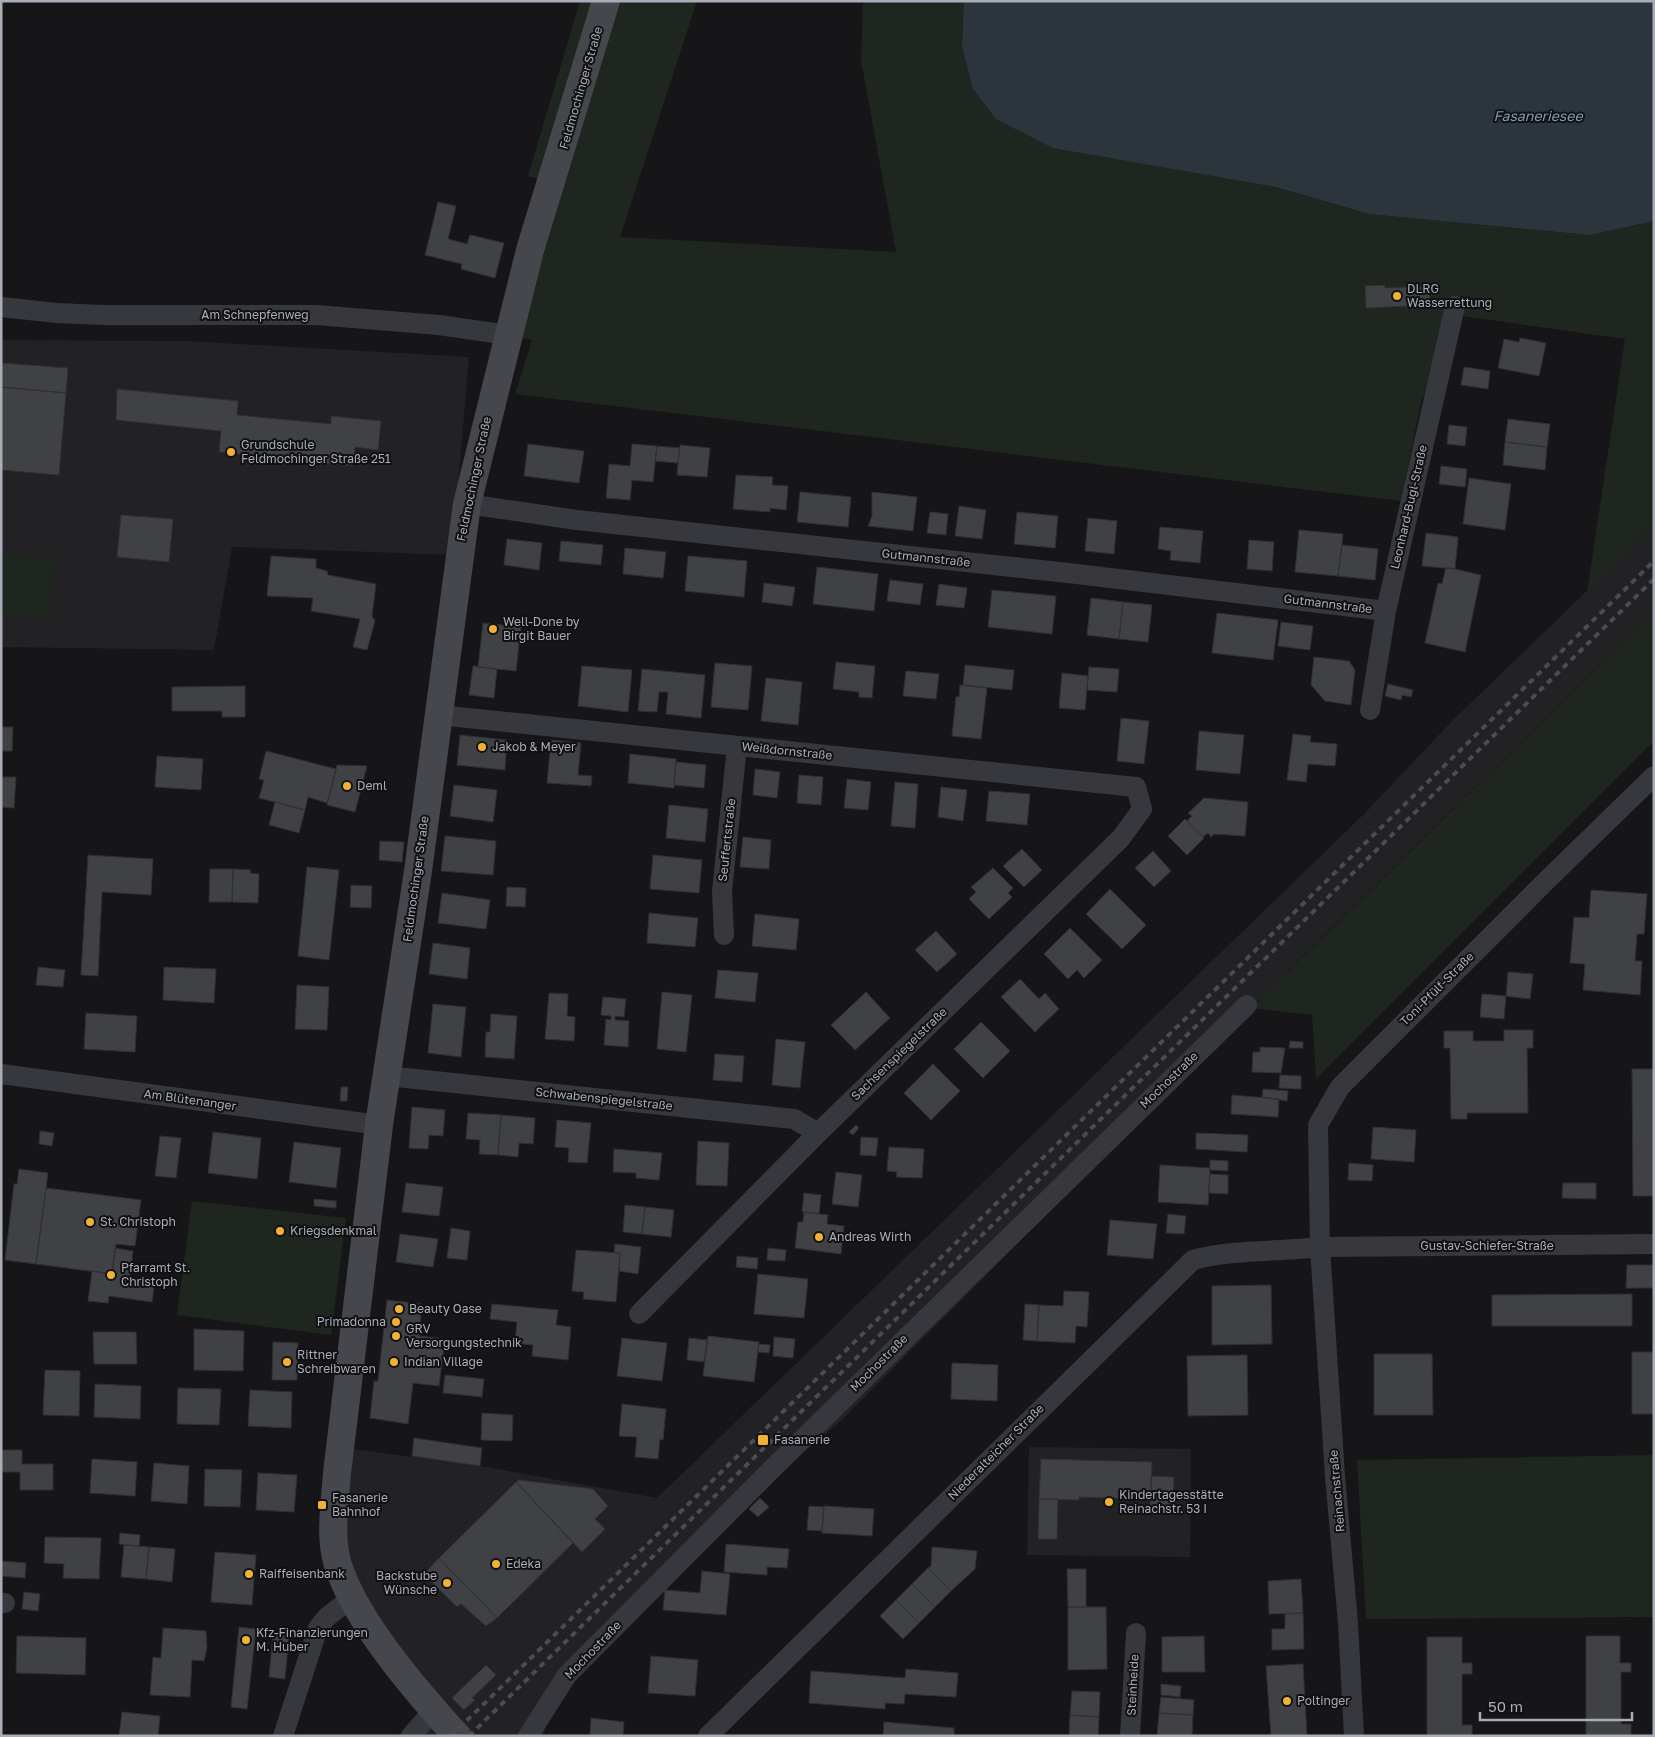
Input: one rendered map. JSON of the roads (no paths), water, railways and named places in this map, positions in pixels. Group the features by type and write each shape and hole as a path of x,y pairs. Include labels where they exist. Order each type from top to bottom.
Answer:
{"main road":[{"name":"Feldmochinger Straße","path":"457,1736 385,1648 353,1598 340,1571 333,1530 334,1514 342,1428 379,1125 418,871 467,504 530,250 606,1"}],"street":[{"name":"Leonhard-Bugl-Straße","path":"1370,710 1386,611 1456,306"},
{"name":"Am Schnepfenweg","path":"1,307 57,313 102,315 316,315 439,325 508,335"},
{"name":"Gutmannstraße","path":"467,504 577,520 1077,574 1386,611"},
{"name":"Weißdornstraße","path":"439,715 1136,787"},
{"name":"Seuffertstraße","path":"724,936 722,891 737,746"},
{"name":"Toni-Pfülf-Straße","path":"1320,1247 1318,1125 1340,1087 1654,776"},
{"name":"Sachsenspiegelstraße","path":"639,1314 818,1133 1121,838 1142,809 1136,787"},
{"name":"Mochostraße","path":"528,1736 567,1675 825,1417 1247,1005"},
{"name":"Am Blütenanger","path":"1,1074 379,1125"},
{"name":"Schwabenspiegelstraße","path":"387,1076 794,1119 818,1133"},
{"name":"Gustav-Schiefer-Straße","path":"1320,1247 1654,1244"},
{"name":"Niederalteicher Straße","path":"708,1736 1193,1260 1217,1253 1287,1251 1320,1247"},
{"name":"Reinachstraße","path":"1320,1247 1335,1476 1348,1623 1354,1736"},
{"path":"283,1736 318,1628 327,1617 353,1598"},
{"name":"Steinheide","path":"1130,1736 1136,1633"},
{"path":"411,1736 434,1710"}],"water":[{"name":"Fasaneriesee","path":"964,1 1654,1 1654,221 1590,235 1369,214 1276,187 1053,148 996,119 973,89 962,46"}],"railway":[{"path":"451,1736 1654,561"},
{"path":"469,1736 1654,579"}],"place":[{"name":"DLRG Wasserrettung","path":"1397,296"},
{"name":"Grundschule Feldmochinger Straße 251","path":"231,452"},
{"name":"Well-Done by Birgit Bauer","path":"493,629"},
{"name":"Jakob & Meyer","path":"482,747"},
{"name":"Deml","path":"347,786"},
{"name":"St. Christoph","path":"90,1222"},
{"name":"Kriegsdenkmal","path":"280,1231"},
{"name":"Andreas Wirth","path":"819,1237"},
{"name":"Pfarramt St. Christoph","path":"111,1275"},
{"name":"Beauty Oase","path":"399,1309"},
{"name":"Primadonna","path":"396,1322"},
{"name":"GRV Versorgungstechnik","path":"396,1336"},
{"name":"Rittner Schreibwaren","path":"287,1362"},
{"name":"Indian Village","path":"394,1362"},
{"name":"Fasanerie","path":"763,1440"},
{"name":"Kindertagesstätte Reinachstr. 53 I","path":"1109,1502"},
{"name":"Fasanerie Bahnhof","path":"322,1505"},
{"name":"Edeka","path":"496,1564"},
{"name":"Raiffeisenbank","path":"249,1574"},
{"name":"Backstube Wünsche","path":"447,1583"},
{"name":"Kfz-Finanzierungen M. Huber","path":"246,1640"},
{"name":"Poltinger","path":"1287,1701"}]}
